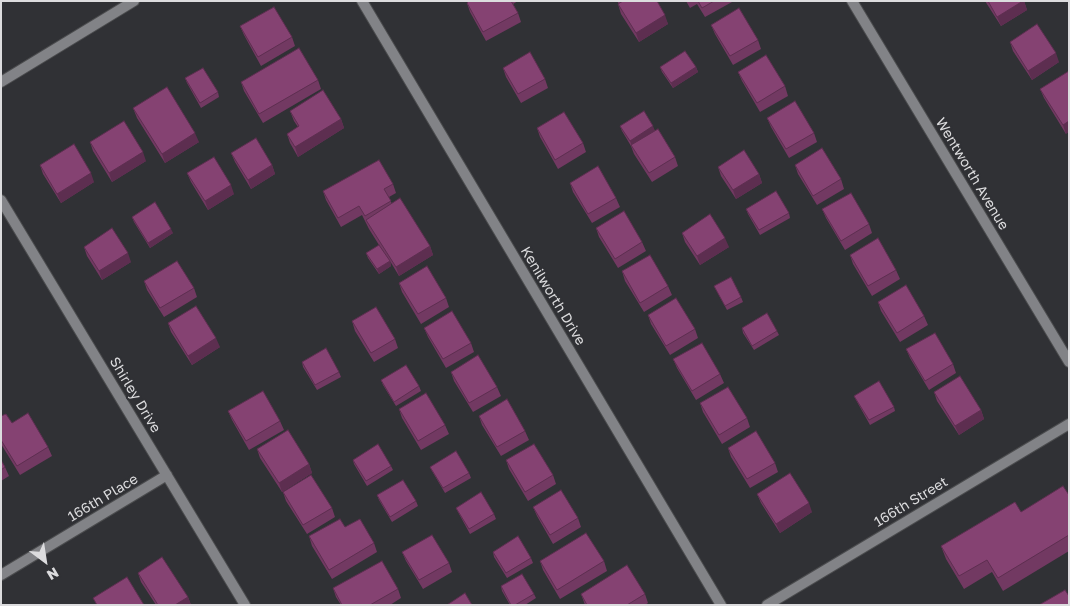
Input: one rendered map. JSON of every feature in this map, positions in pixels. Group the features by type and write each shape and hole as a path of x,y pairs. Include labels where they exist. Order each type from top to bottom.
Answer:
{"street":[{"path":"1,82 134,1"},
{"name":"Kenilworth Drive","path":"362,1 721,605"},
{"name":"Wentworth Avenue","path":"852,1 1069,362"},
{"name":"Shirley Drive","path":"1,200 245,605"},
{"name":"166th Street","path":"767,605 1069,424"},
{"name":"166th Place","path":"1,575 167,474"}],"building":[{"path":"469,1 511,1 518,13 483,32 467,3"},
{"path":"623,1 657,1 665,15 636,33 618,4"},
{"path":"698,1 714,1 702,8"},
{"path":"988,1 1023,1 997,17"},
{"path":"274,7 292,37 258,57 240,26"},
{"path":"739,8 758,40 730,56 711,25"},
{"path":"1037,24 1056,53 1028,71 1010,42"},
{"path":"299,48 318,80 259,114 241,82"},
{"path":"685,51 696,67 671,83 660,67"},
{"path":"530,52 545,79 518,94 503,68"},
{"path":"766,55 785,86 757,103 738,72"},
{"path":"203,68 218,92 200,103 185,78"},
{"path":"1069,71 1069,121 1063,125 1040,89"},
{"path":"167,87 195,133 162,154 133,108"},
{"path":"323,90 341,119 295,147 287,134 299,126 290,111"},
{"path":"795,101 814,133 786,149 767,118"},
{"path":"644,111 653,126 630,141 620,126"},
{"path":"564,112 583,143 555,160 537,128"},
{"path":"124,121 143,152 109,173 90,142"},
{"path":"658,129 675,157 649,173 631,145"},
{"path":"256,138 272,165 248,180 231,153"},
{"path":"74,144 91,173 57,194 40,165"},
{"path":"822,148 841,179 813,196 795,165"},
{"path":"744,150 759,174 733,190 718,167"},
{"path":"214,157 231,185 205,201 187,173"},
{"path":"379,160 393,184 384,189 391,201 365,216 359,206 338,218 323,191"},
{"path":"598,166 616,198 588,214 570,183"},
{"path":"776,191 789,213 759,230 746,209"},
{"path":"851,193 869,224 841,241 822,209"},
{"path":"400,198 430,246 396,267 366,220"},
{"path":"155,202 171,229 148,243 132,217"},
{"path":"624,211 642,242 615,259 596,228"},
{"path":"710,214 725,238 697,256 682,233"},
{"path":"112,228 128,253 99,271 84,247"},
{"path":"878,238 896,270 868,286 850,255"},
{"path":"379,245 390,261 377,269 366,253"},
{"path":"650,255 668,286 640,303 622,271"},
{"path":"177,261 194,288 160,308 144,281"},
{"path":"427,266 446,298 418,314 399,283"},
{"path":"731,277 741,297 725,306 714,286"},
{"path":"906,285 924,316 897,333 878,302"},
{"path":"676,298 695,329 666,346 648,315"},
{"path":"196,306 216,338 188,356 168,323"},
{"path":"376,307 395,339 371,353 352,321"},
{"path":"452,311 471,343 443,359 424,328"},
{"path":"767,313 777,331 752,346 742,328"},
{"path":"935,333 953,364 925,381 906,349"},
{"path":"702,343 720,374 692,391 673,359"},
{"path":"326,348 339,372 315,385 302,362"},
{"path":"478,355 497,387 469,403 451,372"},
{"path":"406,365 419,386 394,402 381,380"},
{"path":"960,376 981,410 955,426 934,392"},
{"path":"879,381 894,407 869,420 854,396"},
{"path":"728,387 747,418 719,435 700,403"},
{"path":"263,391 280,421 246,441 228,411"},
{"path":"426,393 445,425 418,441 399,409"},
{"path":"507,399 525,431 497,447 479,416"},
{"path":"28,413 48,447 17,466 1,440 1,416 6,414 12,423"},
{"path":"288,430 309,464 279,483 257,449"},
{"path":"756,431 775,463 747,479 728,448"},
{"path":"378,444 391,466 366,481 353,460"},
{"path":"534,444 553,475 525,492 506,460"},
{"path":"456,451 469,473 443,488 430,467"},
{"path":"1,460 5,467 1,470"},
{"path":"790,473 809,503 776,524 757,494"},
{"path":"311,475 332,508 303,525 283,492"},
{"path":"403,480 416,501 390,517 377,495"},
{"path":"1063,486 1069,495 1069,535 998,578 987,560 959,576 941,546 1015,502 1021,512"},
{"path":"561,490 578,518 550,535 533,507"},
{"path":"481,492 494,514 469,529 456,508"},
{"path":"340,519 345,527 360,519 374,543 329,570 309,536"},
{"path":"586,533 604,561 557,590 540,561"},
{"path":"432,535 449,563 419,580 402,552"},
{"path":"518,536 531,558 506,573 493,552"},
{"path":"162,557 188,597 175,605 158,605 138,573"},
{"path":"382,561 398,589 370,605 342,605 333,588"},
{"path":"627,565 645,594 627,605 587,605 581,594"},
{"path":"522,574 534,594 515,605 511,605 501,586"},
{"path":"127,577 144,605 97,605 93,598"},
{"path":"1065,590 1069,596 1069,605 1039,605"},
{"path":"465,593 472,605 447,605"}]}
